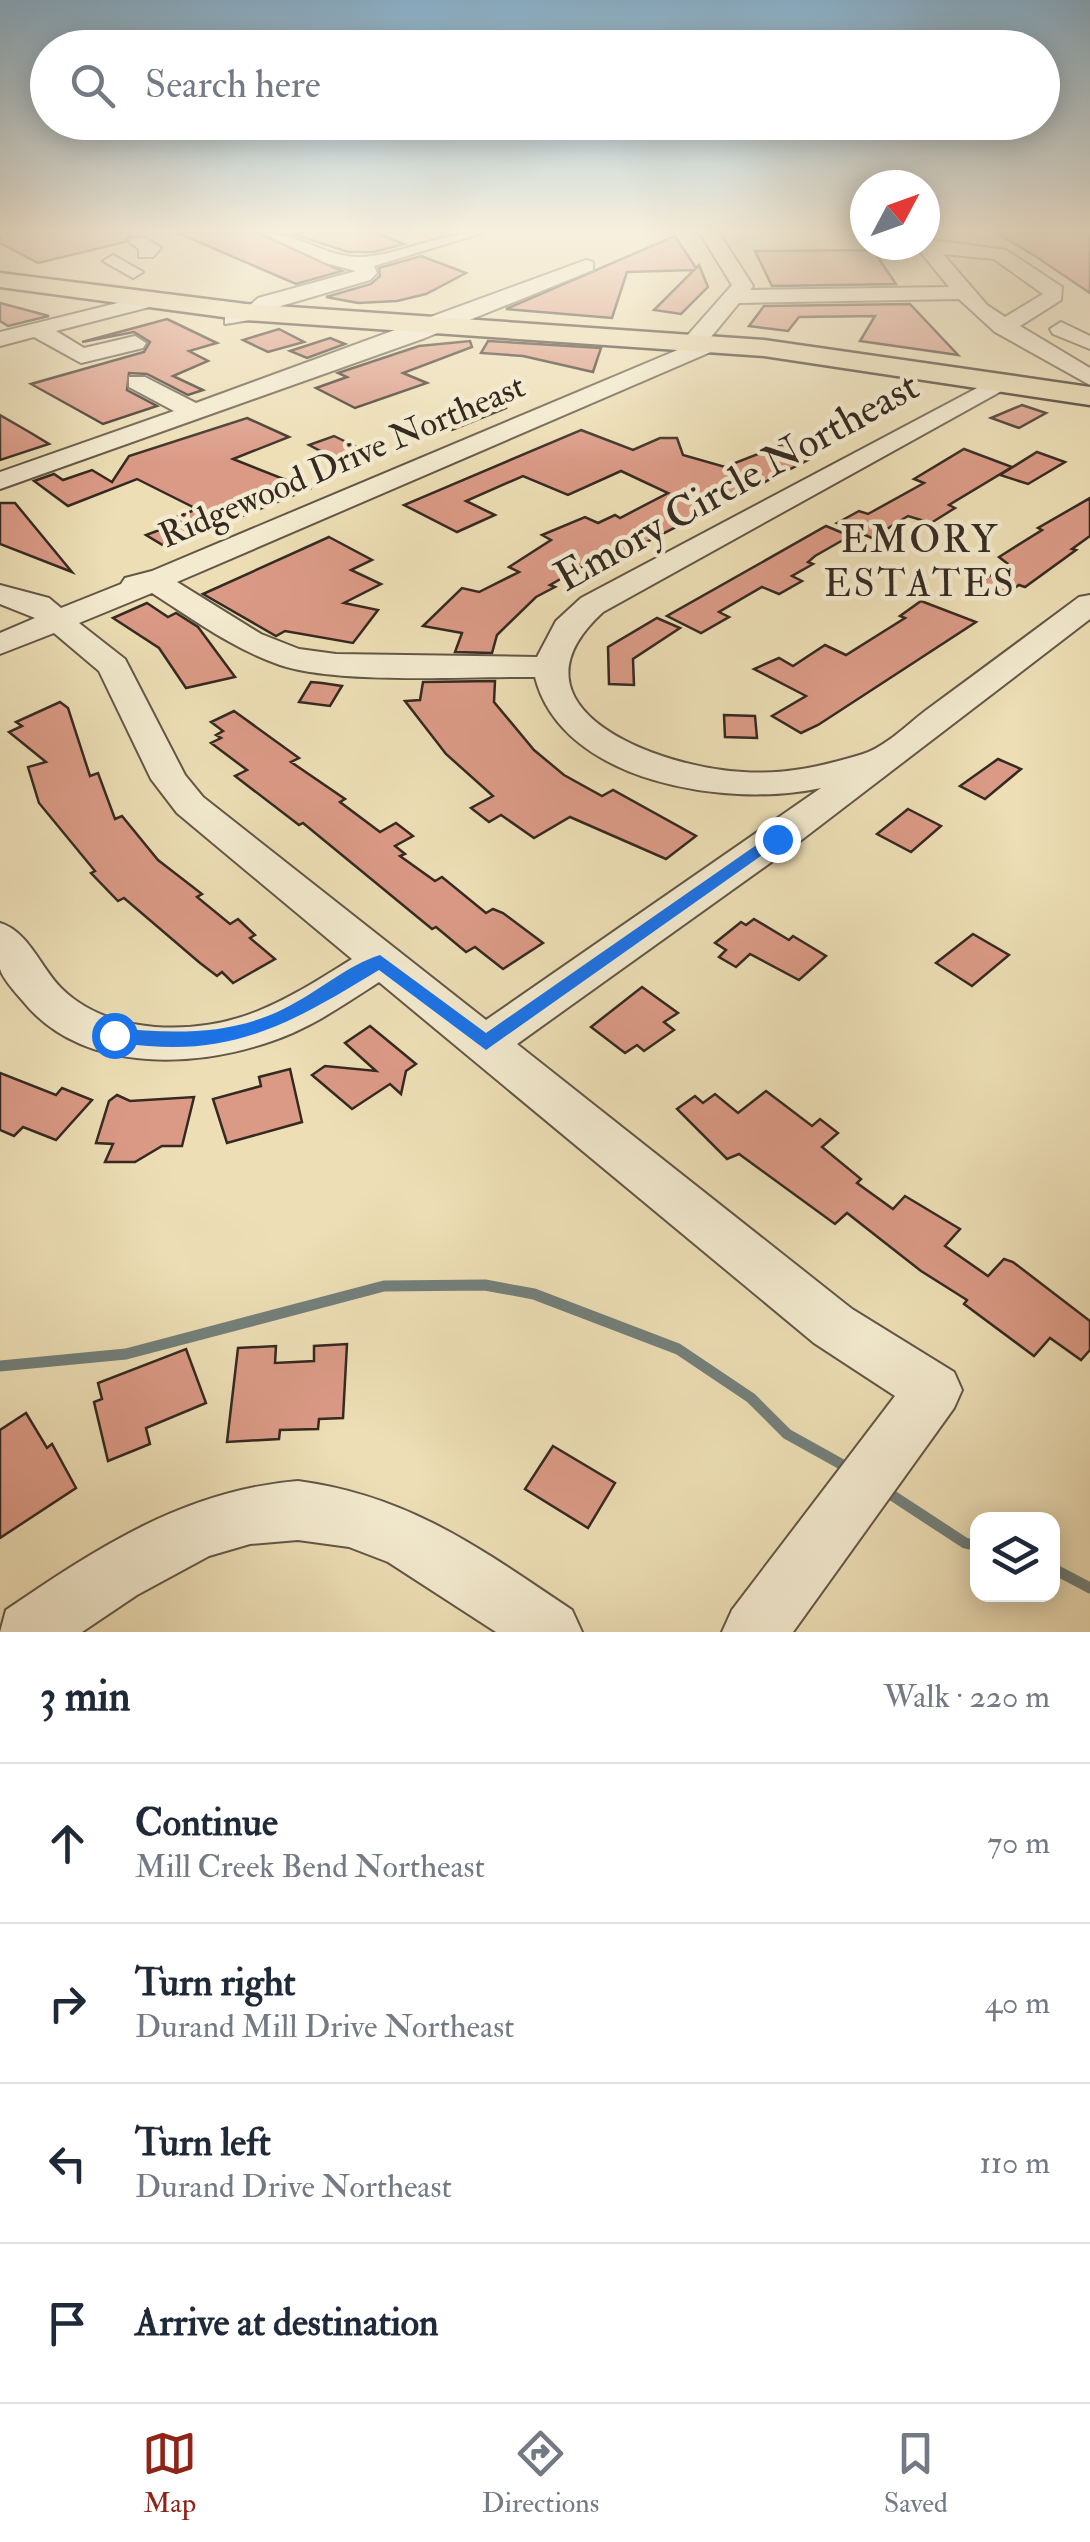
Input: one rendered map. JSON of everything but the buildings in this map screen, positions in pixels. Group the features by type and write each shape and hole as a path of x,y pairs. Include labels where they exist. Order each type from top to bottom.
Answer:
{"main road":[{"path":"204,309 244,316 266,309"},
{"path":"368,309 439,325 703,342 1042,388 1079,368"}],"street":[{"path":"0,339 78,326 125,309"},
{"path":"0,480 478,309"},
{"name":"Ridgewood Drive Northeast","path":"0,644 321,513 703,342 728,309"},
{"path":"981,309 1004,327 1079,368"},
{"path":"1004,327 1037,309"},
{"path":"1061,329 1079,368"},
{"path":"38,330 81,356 135,343"},
{"path":"137,382 194,412"},
{"name":"Emory Circle Northeast","path":"549,668 562,631 592,605 1004,383"},
{"path":"7,595 92,592 152,580 250,641 302,660 549,668 561,705 606,746 670,771 752,784 818,779 874,762"},
{"path":"7,595 38,605 113,666 178,793 833,1326 934,1390 754,1632"},
{"path":"503,1057 874,762 1090,604"},
{"path":"752,784 777,839"},
{"path":"0,936 35,986 60,1012 95,1030 157,1042 222,1038 260,1028 380,961"},
{"path":"28,1632 166,1541 201,1525 267,1512 333,1516 381,1528 442,1558 550,1632"}],"waterway":[{"path":"0,1366 126,1354 384,1286 485,1285 534,1294 678,1349 751,1398 787,1434 850,1469"},
{"path":"884,1490 970,1544"},
{"path":"1060,1572 1090,1588"}],"district":[{"name":"EMORY ESTATES","path":"920,562"}],"route":[{"path":"114,1035 157,1042 242,1034 294,1013 380,961 486,1043 777,839"}]}
